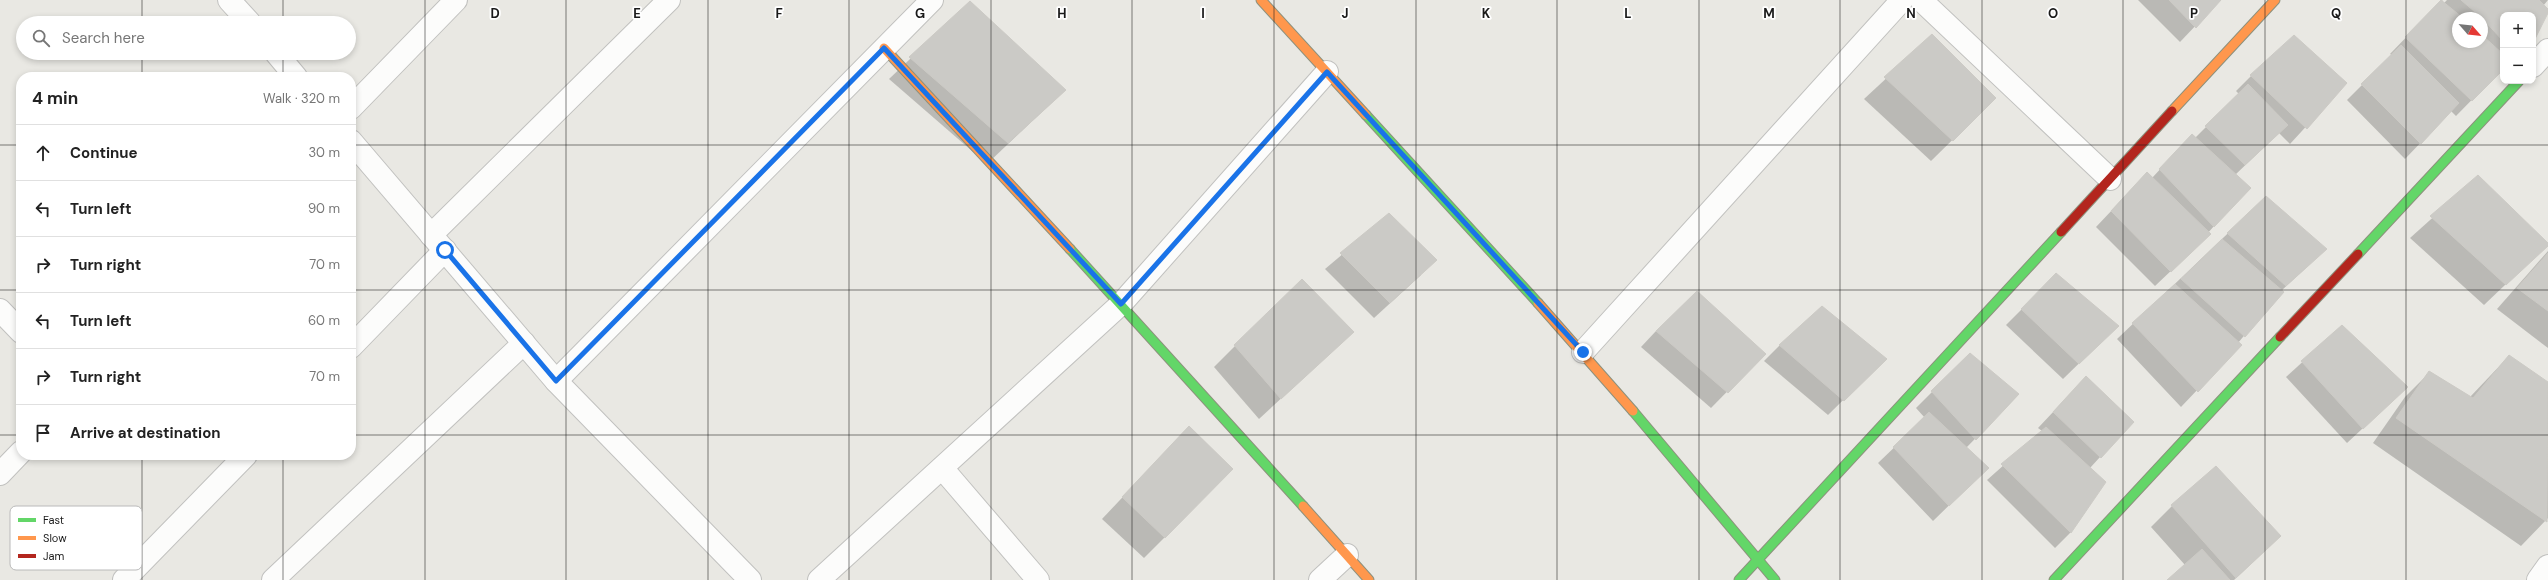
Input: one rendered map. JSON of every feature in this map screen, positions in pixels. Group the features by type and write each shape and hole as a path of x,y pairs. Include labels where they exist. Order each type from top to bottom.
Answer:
{"street":[{"path":"356,103 456,0"},
{"path":"356,341 438,243 669,0"},
{"path":"556,381 932,0"},
{"path":"1261,0 1583,352 1775,580"},
{"path":"1583,352 1902,0"},
{"path":"1921,0 2110,179"},
{"path":"1739,580 2275,0"},
{"path":"232,1 244,16"},
{"path":"884,48 1121,304 1369,580"},
{"path":"2536,63 2548,50"},
{"path":"282,60 292,72"},
{"path":"819,580 1121,304 1327,72"},
{"path":"2054,580 2516,84"},
{"path":"356,147 556,381 750,580"},
{"path":"0,310 16,327"},
{"path":"273,580 524,343"},
{"path":"0,474 16,457"},
{"path":"142,562 241,460"},
{"path":"942,468 1038,580"},
{"path":"1320,580 1347,555"},
{"path":"124,580 134,570"}],"building":[{"path":"2169,0 2221,0 2196,28"},
{"path":"2441,0 2456,12 2452,12 2452,48 2488,48 2488,40 2500,51 2500,73 2472,101 2405,37"},
{"path":"2461,0 2539,0 2548,9 2548,13 2536,37 2536,12 2500,12 2500,38 2488,25 2488,12 2475,12"},
{"path":"970,1 1066,90 1008,143 909,57"},
{"path":"1932,34 1996,98 1953,141 1884,77"},
{"path":"2294,35 2347,83 2307,129 2250,75"},
{"path":"2401,45 2459,103 2421,144 2361,84"},
{"path":"2248,84 2288,125 2245,165 2205,126"},
{"path":"2192,134 2251,188 2214,227 2159,169"},
{"path":"2147,172 2211,234 2171,272 2111,211"},
{"path":"2478,175 2548,243 2548,246 2506,285 2430,216"},
{"path":"2266,196 2327,249 2286,286 2227,233"},
{"path":"1389,213 1437,260 1390,303 1340,253"},
{"path":"2222,239 2284,292 2245,337 2181,279"},
{"path":"2548,253 2548,311 2517,288"},
{"path":"2056,273 2119,326 2079,364 2021,309"},
{"path":"1302,279 1354,332 1281,399 1234,345"},
{"path":"2175,284 2242,345 2198,392 2132,323"},
{"path":"1697,291 1766,354 1728,393 1656,331"},
{"path":"1822,306 1887,359 1844,401 1779,345"},
{"path":"2342,325 2408,387 2363,429 2301,361"},
{"path":"1970,353 2019,394 1976,440 1931,391"},
{"path":"2509,355 2548,382 2547,522 2396,418 2429,371 2473,398"},
{"path":"2086,376 2134,422 2101,458 2053,412"},
{"path":"1929,412 1989,468 1949,506 1893,447"},
{"path":"1189,426 1233,469 1165,538 1122,497"},
{"path":"2046,427 2106,482 2071,533 2001,464"},
{"path":"2216,466 2281,536 2236,578 2171,505"},
{"path":"2202,549 2230,580 2167,580"}],"traffic: fast":[{"path":"2358,254 2516,84"},
{"path":"1366,115 1538,303"},
{"path":"1739,580 2061,232"},
{"path":"1070,249 1303,506"},
{"path":"2054,580 2280,337"},
{"path":"1633,411 1775,580"}],"traffic: slow":[{"path":"1261,0 1366,115"},
{"path":"2172,111 2275,0"},
{"path":"884,48 1070,249"},
{"path":"1538,303 1633,411"},
{"path":"1303,506 1369,580"}],"traffic: jam":[{"path":"2061,232 2172,111"},
{"path":"2280,337 2358,254"}],"route":[{"path":"445,250 556,381 884,48 1121,304 1327,72 1583,352"}]}
